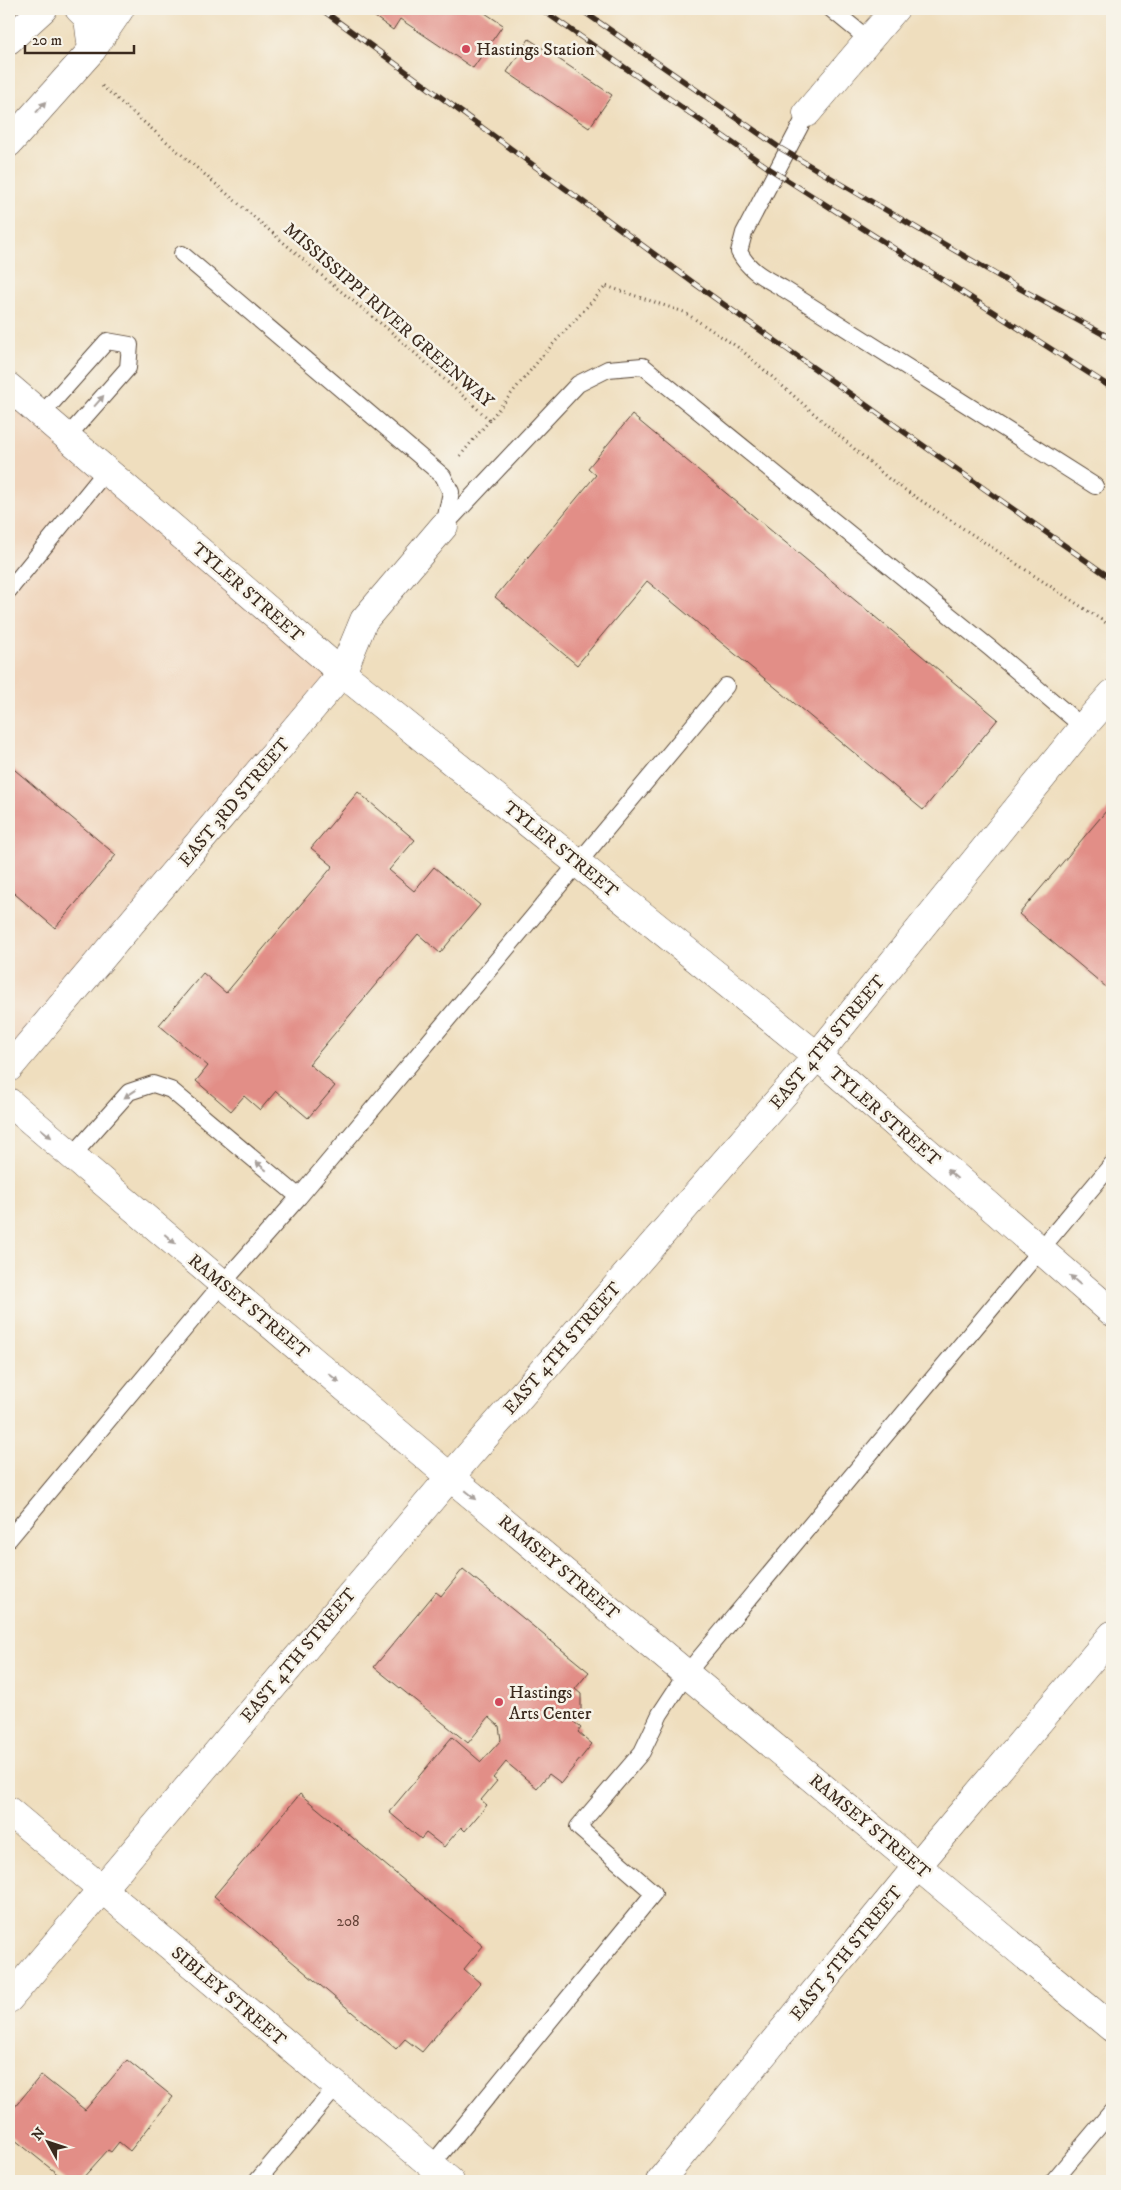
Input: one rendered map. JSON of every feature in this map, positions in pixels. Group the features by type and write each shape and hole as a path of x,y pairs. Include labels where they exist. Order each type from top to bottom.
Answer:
{"street":[{"path":"9,40 43,9"},
{"path":"80,9 88,18 85,58"},
{"path":"9,143 85,58 120,9"},
{"path":"807,113 895,9"},
{"name":"TYLER STREET","path":"9,387 342,672 817,1056 1112,1312"},
{"name":"EAST 3RD STREET","path":"9,1068 342,672 364,620 444,526"},
{"name":"EAST 4TH STREET","path":"9,1999 450,1477 817,1056 1082,726 1112,694"},
{"name":"RAMSEY STREET","path":"9,1102 450,1477 1112,2028"},
{"name":"EAST 5TH STREET","path":"660,2181 918,1865 1112,1635"},
{"name":"SIBLEY STREET","path":"9,1812 441,2174"}],"lane":[{"path":"832,9 869,40"},
{"path":"807,113 744,234 739,252 744,261 752,270 784,288 1095,486"},
{"path":"182,254 443,476 451,492 444,526"},
{"path":"41,415 107,341 130,345 128,368 67,437"},
{"path":"444,526 578,384 608,369 643,366 990,648 1082,726"},
{"path":"9,590 106,470"},
{"path":"9,1539 726,686"},
{"path":"72,1155 129,1092 153,1084 171,1090 298,1197"},
{"path":"441,2174 654,1893 578,1828 642,1752 660,1714 687,1673 1112,1164"},
{"path":"257,2181 337,2086"},
{"path":"1053,2181 1112,2111"}],"path":[{"name":"MISSISSIPPI RIVER GREENWAY","path":"85,58 327,280 390,331 490,420 544,354 606,286 649,300 684,312 739,348 890,480 1112,627"},
{"path":"443,476 490,420"}],"shaded area":[{"path":"9,387 342,673 9,1068"}],"building":[{"name":"Hastings Station","path":"364,9 479,9 503,25 473,68 400,19 393,30"},
{"path":"529,39 612,95 589,128 507,72"},
{"path":"632,415 998,719 923,810 647,581 577,665 495,597 596,475 588,468"},
{"path":"9,765 116,855 55,928 9,889"},
{"path":"358,792 415,840 389,870 414,891 434,867 480,905 440,953 418,934 309,1064 335,1086 308,1118 276,1091 260,1110 244,1096 231,1111 196,1081 208,1066 159,1025 203,973 226,993 333,866 311,848"},
{"path":"1112,804 1112,992 1019,914"},
{"name":"Hastings Arts Center","path":"463,1569 589,1672 575,1689 581,1694 581,1710 573,1721 581,1728 578,1732 592,1744 561,1783 549,1774 537,1788 506,1762 493,1778 497,1781 481,1800 487,1805 465,1831 461,1827 444,1847 426,1833 421,1839 389,1812 452,1737 481,1762 501,1740 499,1726 489,1717 468,1743 374,1667 436,1592 441,1596"},
{"path":"300,1794 483,1946 464,1969 480,1983 422,2052 405,2039 396,2049 214,1896"},
{"path":"127,2060 173,2097 130,2151 119,2142 111,2152 108,2150 80,2181 66,2181 9,2135 9,2114 41,2075 85,2110"}],"railway":[{"path":"321,9 695,284 1112,579"},
{"path":"541,9 770,169 1112,388"},
{"path":"580,9 780,148 1019,288 1112,339"}],"place":[{"name":"Hastings Station","path":"466,49"},
{"name":"Hastings Arts Center","path":"499,1702"}]}
